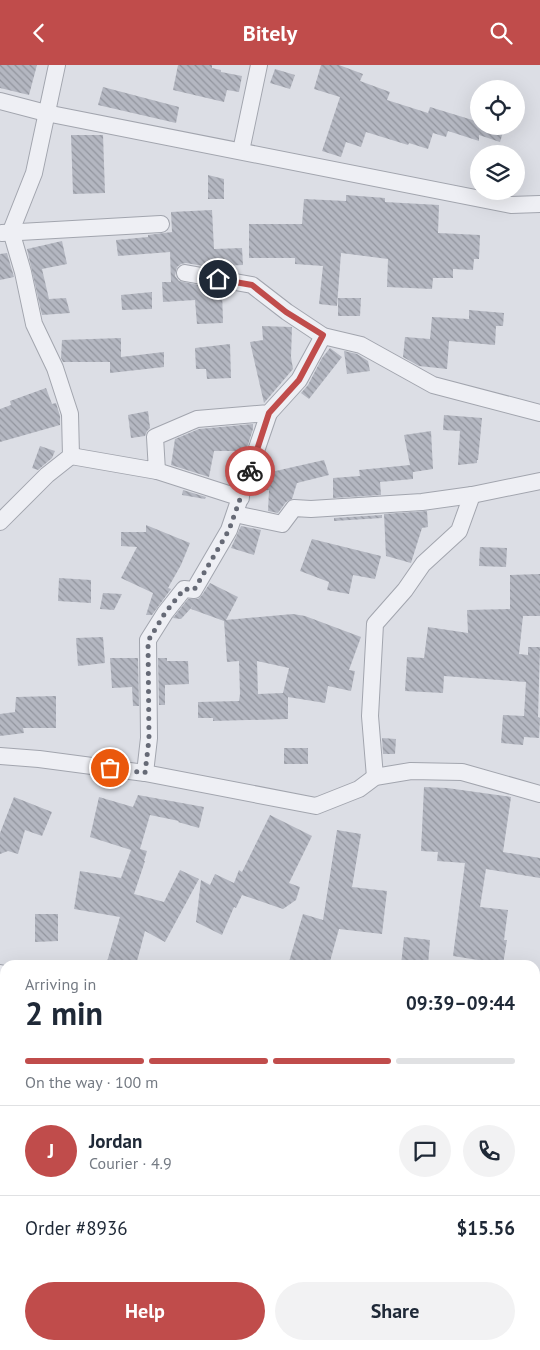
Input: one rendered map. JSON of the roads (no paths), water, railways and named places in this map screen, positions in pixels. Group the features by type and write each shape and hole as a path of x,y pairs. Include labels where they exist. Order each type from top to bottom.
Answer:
{"street":[{"path":"57,65 34,173 6,232 23,273 34,324 56,368 70,413 71,456"},
{"path":"241,151 259,65"},
{"path":"0,101 46,113 222,149 241,151 511,205 540,204"},
{"path":"6,232 161,224"},
{"path":"185,273 252,285 286,312 323,335 361,345 432,385 540,413"},
{"path":"145,773 149,739 148,641 165,613 184,589 194,590 229,530 269,413 299,380 323,335"},
{"path":"157,471 156,437 197,419 269,413"},
{"path":"0,522 47,475 71,456 157,471 241,498"},
{"path":"235,514 282,525 294,508 311,509 422,502 472,495 540,481"},
{"path":"374,777 370,717 375,624 405,590 423,564 459,531 472,495"},
{"path":"0,756 39,759 145,773 316,806 359,789 374,777 410,771 462,772 540,794"}]}
